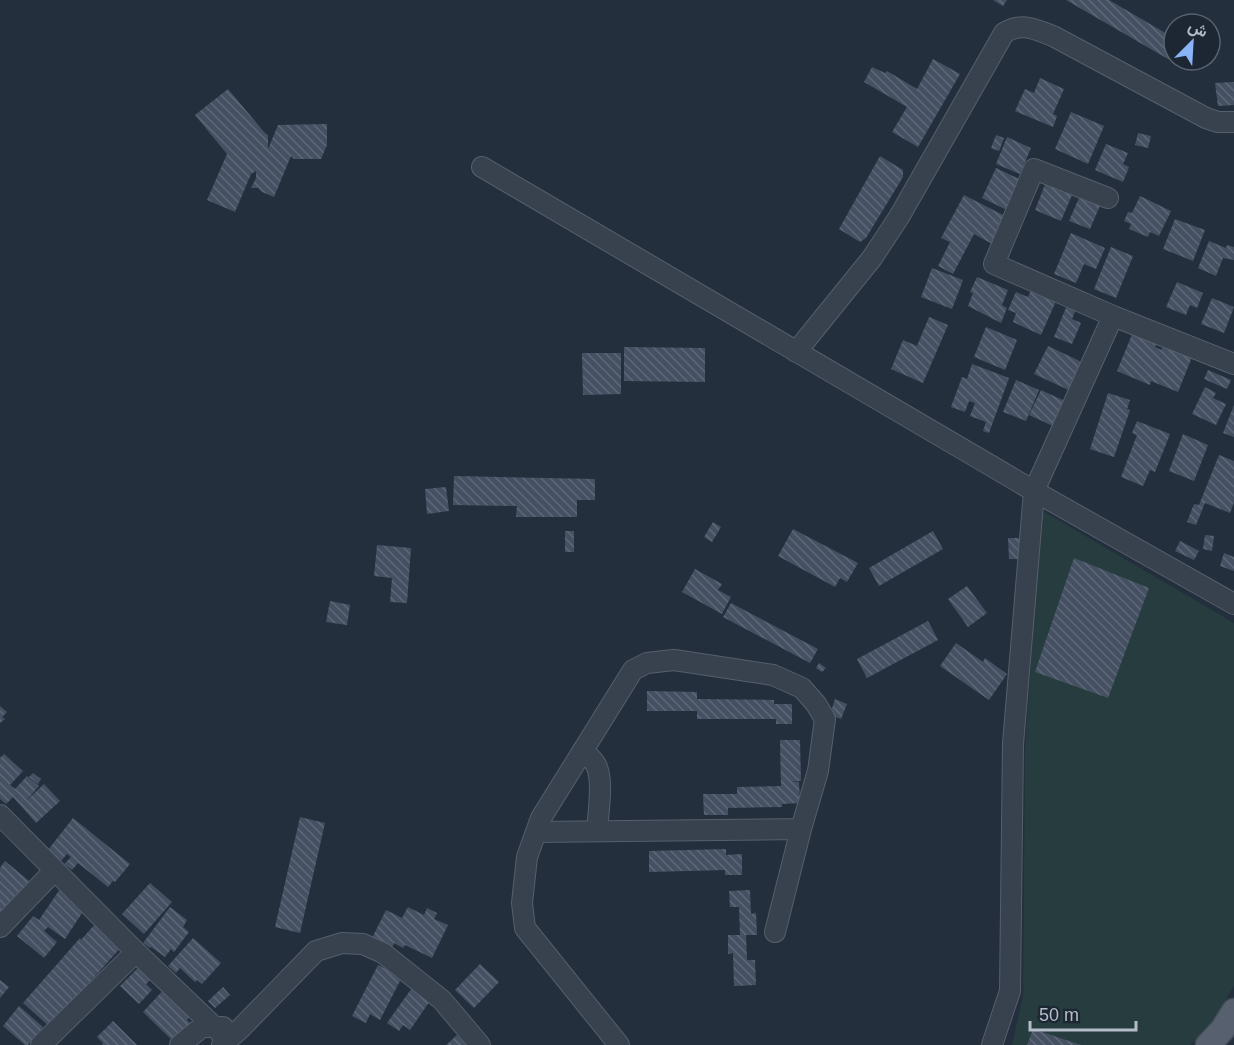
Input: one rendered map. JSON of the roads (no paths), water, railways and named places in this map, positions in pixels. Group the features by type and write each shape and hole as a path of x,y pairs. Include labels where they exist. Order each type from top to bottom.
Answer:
{"main road":[{"path":"1208,1045 1223,1029 1234,1011"}],"street":[{"path":"796,351 872,258 899,217 1004,33 1015,27 1031,28 1053,36 1206,118 1218,122 1234,122"},
{"path":"482,167 1034,491 1234,604"},
{"path":"1108,198 1034,169 994,264 1113,316 1234,364"},
{"path":"992,1045 1010,991 1013,744 1034,491 1113,316"},
{"path":"619,1045 525,928 522,903 527,857 541,818 633,670 647,663 674,660 772,675 802,688 825,719 818,771 775,932"},
{"path":"583,750 596,765 598,773 597,831"},
{"path":"0,815 136,952 213,1026 231,1038 316,951 342,943 363,944 383,953 442,1000 480,1045"},
{"path":"536,832 801,830"},
{"path":"0,927 54,870"},
{"path":"41,1045 136,952"},
{"path":"180,1045 202,1028 213,1026"}]}
